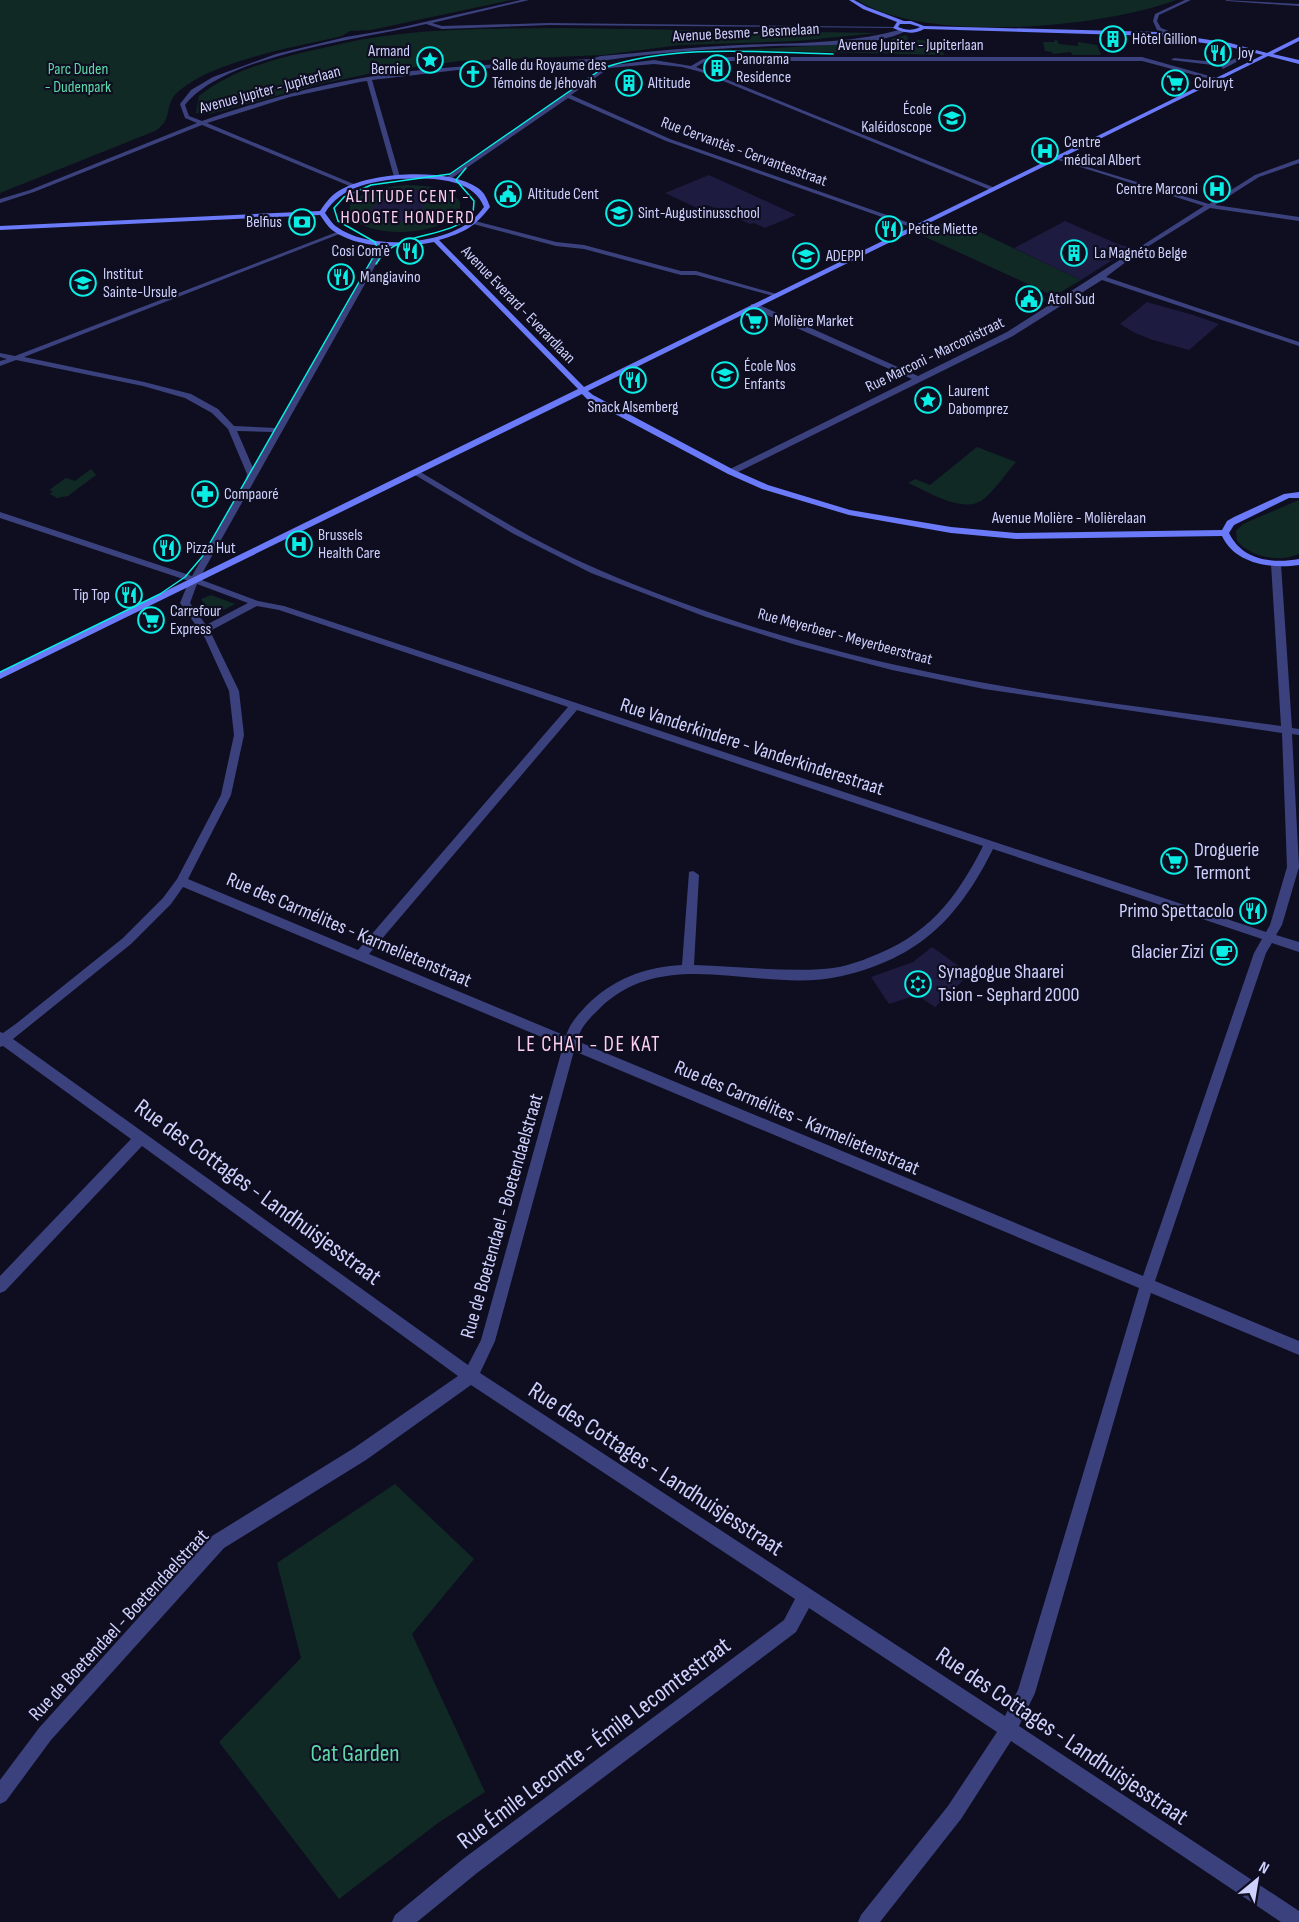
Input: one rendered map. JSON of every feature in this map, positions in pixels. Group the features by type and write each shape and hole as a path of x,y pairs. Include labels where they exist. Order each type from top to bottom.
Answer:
{"main road":[{"name":"Avenue Besme - Besmelaan","path":"852,0 865,8 923,27 1161,32 1226,38 1299,55"},
{"path":"895,27 896,24 902,22"},
{"name":"Avenue Besme - Besmelaan","path":"895,27 903,30 919,30 923,27"},
{"name":"Avenue Besme - Besmelaan","path":"1161,32 1268,54 1299,63"},
{"path":"0,676 1057,158 1213,76 1299,39"},
{"path":"397,177 447,179 471,187 485,197 487,207 475,223 459,232 435,239 385,243 362,241 339,233 326,222 322,213 331,198 354,186 397,177"},
{"path":"0,228 322,213"},
{"name":"Avenue Everard - Everardlaan","path":"435,239 582,390"},
{"name":"Avenue Molière - Molièrelaan","path":"582,390 590,397 731,472 765,487 823,505 901,523 1016,536 1225,533"},
{"path":"1299,495 1287,496 1237,519 1230,523 1225,533 1227,540 1239,552 1255,560 1276,564 1299,562"}],"street":[{"path":"354,186 188,117 182,105 188,95 199,86 259,61 527,0"},
{"path":"1161,32 1155,21 1157,14 1189,0"},
{"path":"1227,0 1299,5"},
{"name":"Avenue Besme - Besmelaan","path":"427,23 442,28 549,24 895,27"},
{"name":"Avenue Besme - Besmelaan","path":"624,56 703,48 842,42 880,38 903,30"},
{"name":"Avenue Jupiter - Jupiterlaan","path":"0,201 32,191 201,122 274,100 369,79 457,67 590,61 624,56"},
{"path":"1178,66 1192,64 1213,76 1241,56"},
{"path":"1155,58 1192,64 1226,66"},
{"name":"Avenue Jupiter - Jupiterlaan","path":"566,95 605,69 654,62 693,67 705,60 717,59 1142,59 1213,76"},
{"path":"693,67 993,189"},
{"path":"369,79 397,177"},
{"path":"447,179 566,95"},
{"name":"Rue Cervantès - Cervantesstraat","path":"566,95 668,140 916,227"},
{"path":"1057,158 1210,206 1299,219"},
{"name":"Rue Marconi - Marconistraat","path":"731,472 1010,334 1257,176 1299,161"},
{"path":"475,223 556,244 613,254 681,273 706,276 777,295"},
{"path":"0,363 339,233"},
{"path":"1,1039 127,941 167,901 181,881 226,795 239,735 234,692 218,653 185,603 194,580 385,243"},
{"path":"1101,277 1299,344"},
{"path":"754,306 918,379"},
{"path":"0,355 144,384 188,396 215,411 232,428 250,474 250,481"},
{"path":"232,428 278,430"},
{"name":"Rue Meyerbeer - Meyerbeerstraat","path":"414,472 580,565 694,609 777,636 896,668 984,687 1299,732"},
{"name":"Rue Vanderkindere - Vanderkinderestraat","path":"0,515 256,603 281,608 1299,947"},
{"path":"868,1922 932,1841 989,1762 1010,1730 1026,1693 1146,1284 1260,953 1276,926 1293,867 1276,564"},
{"path":"204,630 256,603"},
{"path":"360,956 574,707"},
{"name":"Rue de Boetendael - Boetendaelstraat","path":"0,1795 45,1734 218,1542 360,1454 471,1376 488,1341 575,1026 602,998 629,981 669,968 790,974 836,973 893,956 929,932 947,913 963,892 989,845"},
{"path":"688,969 693,875"},
{"name":"Rue des Carmélites - Karmelietenstraat","path":"181,881 1299,1348"},
{"name":"Rue des Cottages - Landhuisjesstraat","path":"1,1039 471,1376 1298,1922"},
{"path":"0,1286 141,1138"},
{"name":"Rue Émile Lecomte - Émile Lecomtestraat","path":"402,1922 470,1866 790,1626 806,1596"}],"green space":[{"name":"Parc Duden - Dudenpark","path":"0,0 511,0 371,30 350,31 342,36 257,56 214,70 195,80 175,95 165,122 155,131 0,193"},
{"path":"857,0 1176,0 1144,10 1060,24 968,27 925,22 887,14"},
{"path":"565,28 878,33 797,41 680,45 603,55 460,61 373,73 320,84 210,114 196,113 199,96 230,76 264,63 318,49 364,39 421,32"},
{"path":"906,35 909,39 901,42 917,44 916,40 939,41 940,43 948,41 951,48 942,48 944,55 738,50 848,44 848,52 869,52 866,42 878,41 874,44 875,49 898,50 898,44 893,44 891,39"},
{"path":"1055,40 1059,44 1078,46 1078,42 1097,45 1101,55 1072,55 1071,52 1053,54 1045,51 1043,42 1054,42"},
{"path":"407,185 436,188 450,193 460,202 460,211 437,226 405,232 373,229 359,224 349,216 350,205 362,195 384,188"},
{"path":"941,224 962,232 971,228 1081,280 1054,296 919,234"},
{"path":"977,447 1016,462 981,501 973,504 954,503 908,483 915,479 930,485"},
{"path":"91,469 96,475 68,496 57,498 50,494 53,491 49,490 66,478 75,481"},
{"path":"1299,500 1299,554 1283,558 1266,557 1257,555 1237,541 1236,531 1243,524"},
{"path":"211,595 235,604 212,616 201,599"},
{"name":"Cat Garden","path":"395,1484 474,1559 412,1634 485,1792 438,1823 339,1899 219,1742 301,1658 277,1563"}],"building":[{"path":"709,175 796,215 765,228 754,223 750,224 707,205 699,209 665,193"},
{"path":"402,188 431,191 417,220 406,222 378,220 370,209 382,200 394,196"},
{"name":"La Magnéto Belge","path":"1065,221 1131,248 1081,280 1014,248"},
{"path":"1147,302 1219,324 1189,350 1153,340 1120,324"},
{"name":"Synagogue Shaarei Tsion - Sephard 2000","path":"932,947 970,974 935,1007 917,995 889,1004 871,977 913,962"}],"tram line":[{"path":"0,672 160,594 185,577 202,557 375,254 377,248 375,242 338,221 334,208 344,197 371,185 450,174 603,68 631,60 688,52 833,54"},
{"path":"376,264 396,245 449,229 462,223 473,214 474,201 456,180 466,168"}],"place":[{"name":"Hôtel Gillion","path":"1113,39"},
{"name":"Joy","path":"1218,53"},
{"name":"Armand Bernier","path":"430,60"},
{"name":"Panorama Residence","path":"717,68"},
{"name":"Salle du Royaume des Témoins de Jéhovah","path":"473,74"},
{"name":"Altitude","path":"629,83"},
{"name":"Colruyt","path":"1175,83"},
{"name":"École Kaléidoscope","path":"952,118"},
{"name":"Centre médical Albert","path":"1045,151"},
{"name":"Centre Marconi","path":"1217,189"},
{"name":"Altitude Cent","path":"508,194"},
{"name":"Sint-Augustinusschool","path":"619,213"},
{"name":"Belfius","path":"302,222"},
{"name":"Petite Miette","path":"889,229"},
{"name":"Cosi Com'è","path":"410,251"},
{"name":"La Magnéto Belge","path":"1074,253"},
{"name":"ADEPPI","path":"806,256"},
{"name":"Mangiavino","path":"341,277"},
{"name":"Institut Sainte-Ursule","path":"83,283"},
{"name":"Atoll Sud","path":"1029,299"},
{"name":"Molière Market","path":"754,321"},
{"name":"École Nos Enfants","path":"725,375"},
{"name":"Snack Alsemberg","path":"633,380"},
{"name":"Laurent Dabomprez","path":"928,400"},
{"name":"Compaoré","path":"205,494"},
{"name":"Brussels Health Care","path":"299,544"},
{"name":"Pizza Hut","path":"167,548"},
{"name":"Tip Top","path":"129,595"},
{"name":"Carrefour Express","path":"151,620"},
{"name":"Droguerie Termont","path":"1174,861"},
{"name":"Primo Spettacolo","path":"1253,911"},
{"name":"Glacier Zizi","path":"1224,952"},
{"name":"Synagogue Shaarei Tsion - Sephard 2000","path":"918,984"}],"district":[{"name":"ALTITUDE CENT - HOOGTE HONDERD","path":"408,206"},
{"name":"LE CHAT - DE KAT","path":"589,1044"}]}
